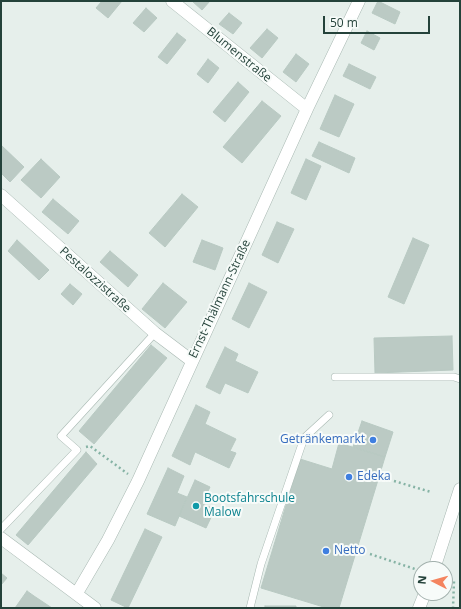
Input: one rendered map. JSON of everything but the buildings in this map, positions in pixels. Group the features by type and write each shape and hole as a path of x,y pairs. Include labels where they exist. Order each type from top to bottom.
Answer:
{"street":[{"name":"Blumenstraße","path":"172,1 307,109"},
{"name":"Ernst-Thälmann-Straße","path":"72,594 108,540 138,481 307,109 359,1"},
{"name":"Pestalozzistraße","path":"1,195 155,333 192,361"},
{"path":"437,561 460,489"},
{"path":"1,538 19,557 90,606"}],"lane":[{"path":"1,529 77,450 61,436 155,333"},
{"path":"335,377 454,377 460,379"},
{"path":"250,608 261,564 304,438 329,415"}],"path":[{"path":"77,450 90,446 138,481"},
{"path":"394,481 431,492"},
{"path":"370,554 413,567"},
{"path":"453,582 453,608"}],"place":[{"name":"Getränkemarkt","path":"373,440"},
{"name":"Edeka","path":"349,477"},
{"name":"Bootsfahrschule Malow","path":"196,506"},
{"name":"Netto","path":"326,551"}]}
